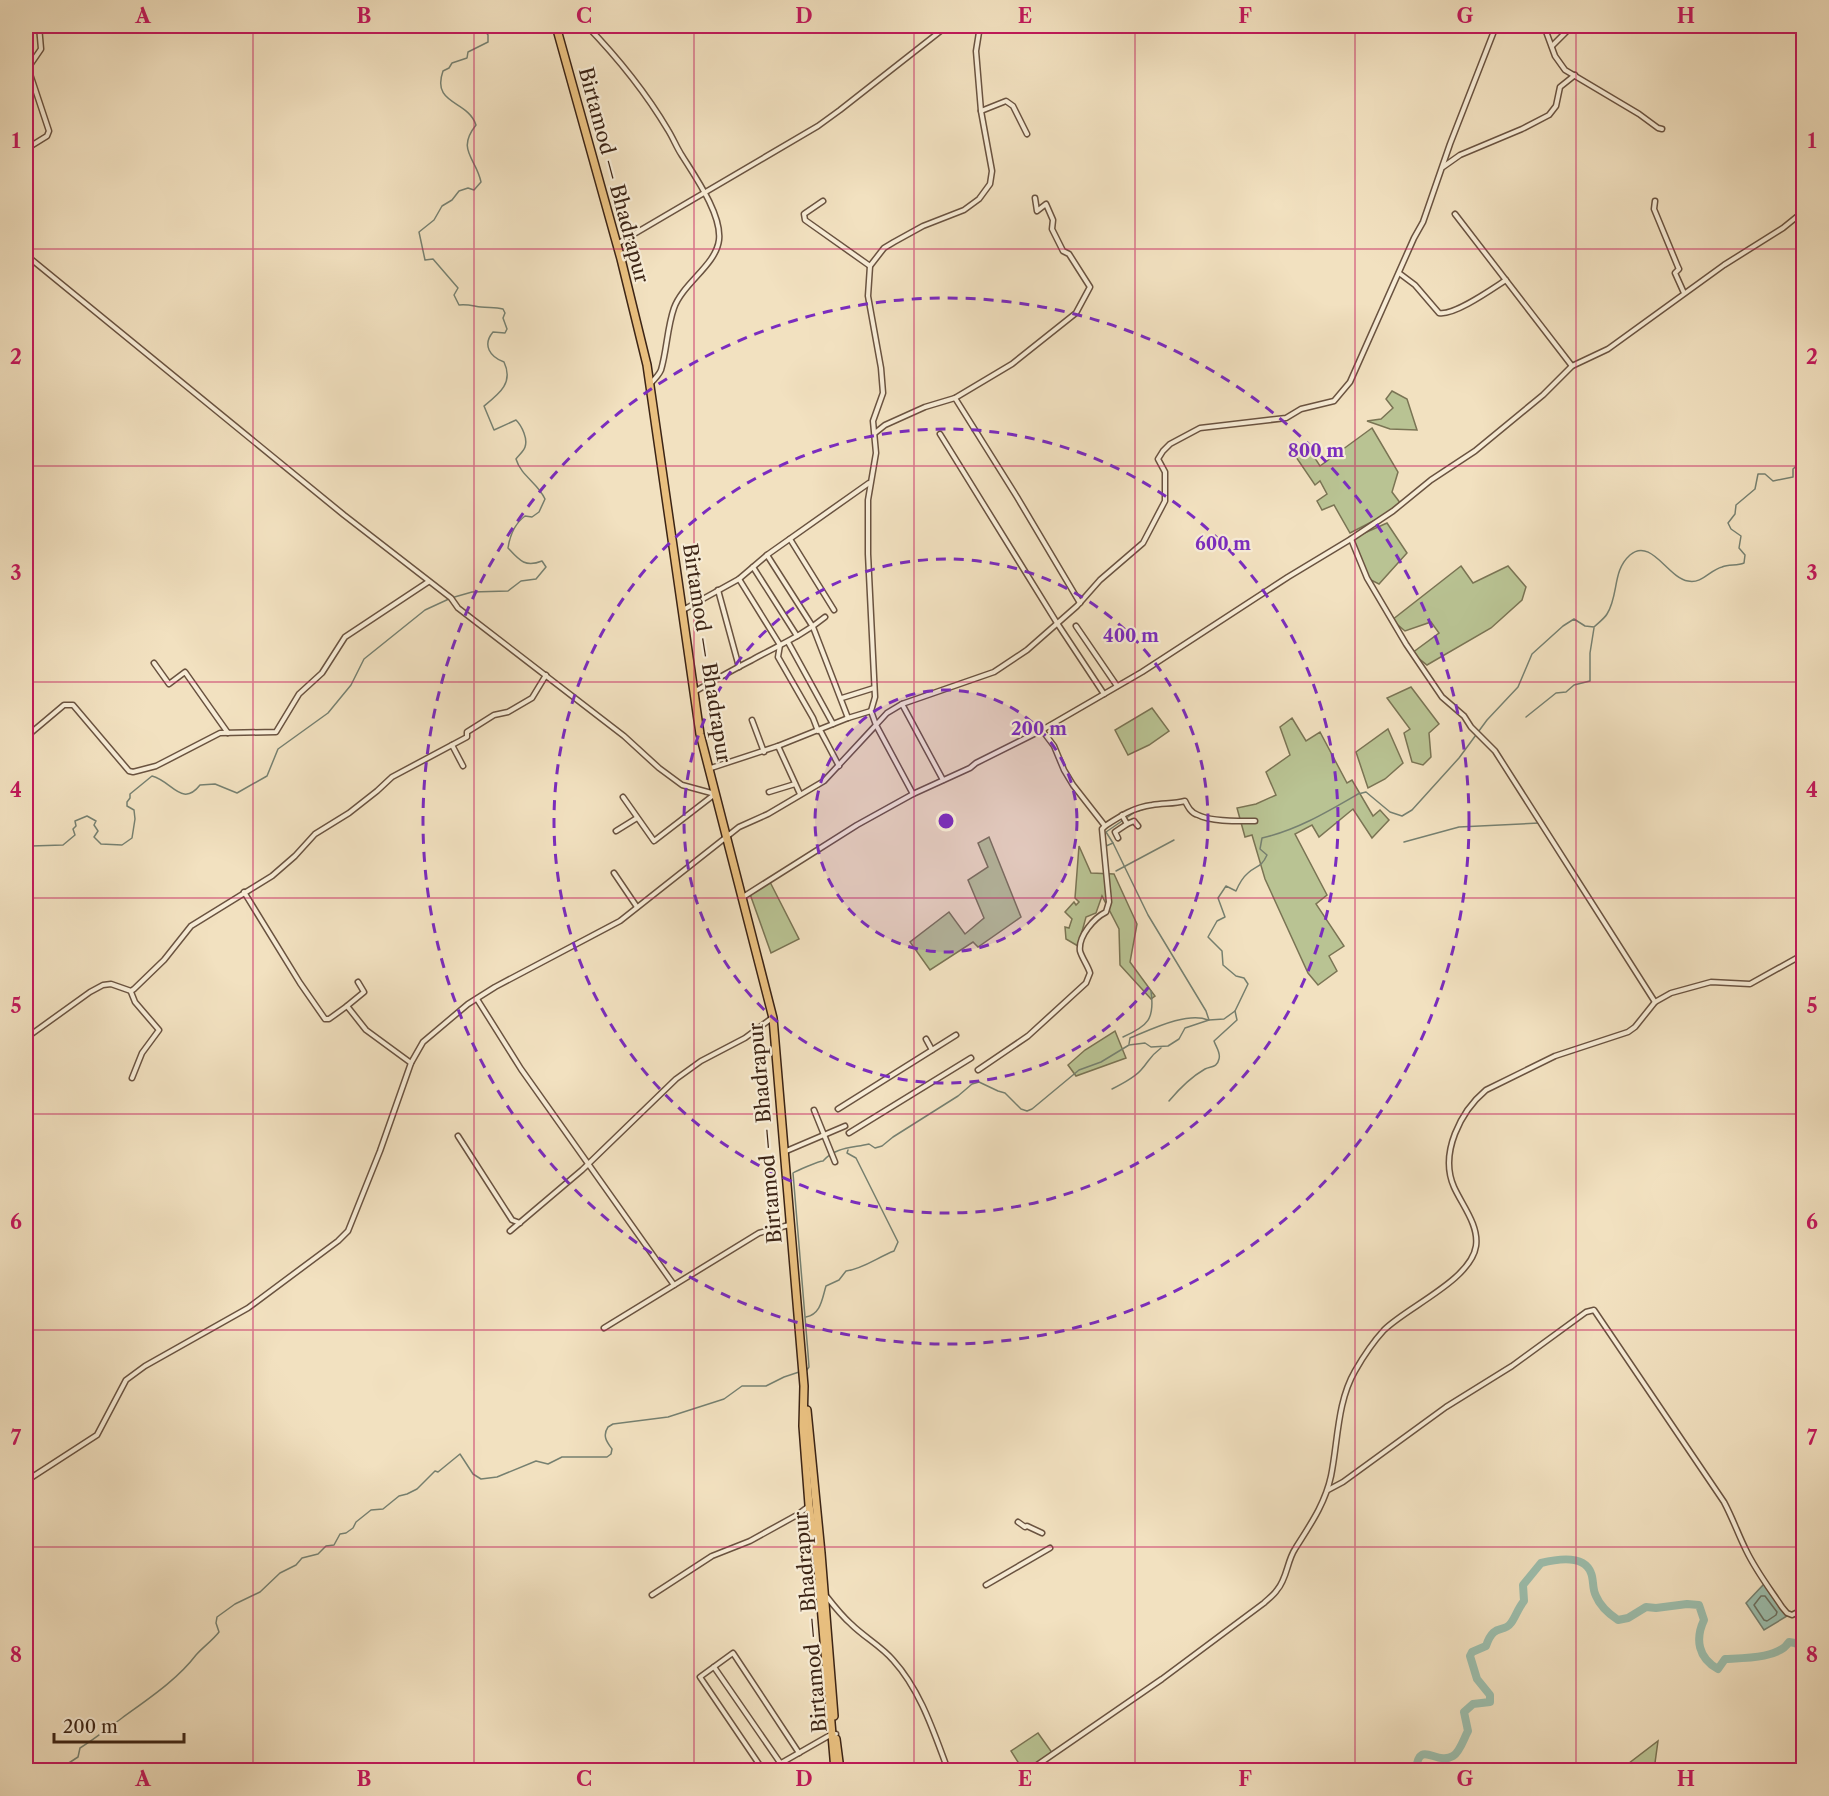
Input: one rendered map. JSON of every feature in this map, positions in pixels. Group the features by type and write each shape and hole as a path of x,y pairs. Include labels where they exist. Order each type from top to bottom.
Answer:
{"main road":[{"name":"Birtamod — Bhadrapur","path":"556,26 617,244 647,364 700,734 773,1018 803,1372 803,1426 809,1506 821,1593 834,1734 835,1770"},
{"name":"Birtamod — Bhadrapur","path":"804,1399 809,1421 821,1593"},
{"name":"Birtamod — Bhadrapur","path":"834,1734 840,1770"}],"street":[{"path":"26,149 47,136 49,131 28,68 41,49 39,26"},
{"path":"587,26 652,107 704,191 718,226 719,241 704,268 688,284 675,305 667,332 660,372 650,385"},
{"path":"617,244 840,111 948,26"},
{"path":"913,794 876,725 871,711 874,704 874,688 868,500 876,453 873,421 883,393 881,368 868,296 870,266 884,248 923,226 964,210 979,199 990,184 992,171 981,111 976,51 980,26"},
{"path":"26,1481 97,1435 126,1380 145,1366 248,1308 348,1231 380,1151 411,1063 416,1052 428,1038 477,999 536,964 620,921 726,836 824,781 887,713 902,704 994,672 1027,650 1080,603 1100,580 1143,543 1165,501 1165,472 1158,459 1162,451 1170,444 1200,428 1286,418 1301,409 1334,401 1350,382 1423,222 1496,26"},
{"path":"1544,26 1558,62 1565,70 1662,129"},
{"path":"1552,46 1572,26"},
{"path":"1442,167 1460,155 1522,129 1549,114 1556,106 1560,87 1575,75"},
{"path":"981,111 1006,101 1013,106 1027,134"},
{"path":"875,434 885,425 925,407 955,398 1012,364 1076,313 1090,287 1069,254 1063,251 1052,229 1053,220 1046,204 1037,211 1035,198"},
{"path":"823,201 804,214 805,220 870,266"},
{"path":"1655,201 1654,210 1678,267 1679,270 1675,273 1684,293"},
{"path":"742,897 857,825 913,794 970,768 1042,730 1104,694 1351,539 1393,511 1431,480 1475,451 1543,395 1572,366 1608,349 1724,265 1783,228 1803,211"},
{"path":"1455,214 1572,366"},
{"path":"26,255 451,598 458,608 624,735 659,768 682,785 715,794"},
{"path":"1399,273 1415,285 1439,313 1443,314 1455,310 1506,280"},
{"path":"955,398 1080,603"},
{"path":"940,434 1057,624 1104,694"},
{"path":"682,611 739,579 766,555 870,482"},
{"path":"790,538 834,610"},
{"path":"1351,539 1367,578 1406,644 1442,697 1464,716 1473,729 1495,751 1655,1002"},
{"path":"766,555 813,627 848,718"},
{"path":"753,567 797,636"},
{"path":"739,579 780,645 778,657 839,766"},
{"path":"26,737 64,705 73,705 129,771 133,772 156,766 220,733 276,732 299,694 322,673 345,637 429,582"},
{"path":"718,590 739,667"},
{"path":"693,692 789,642 825,617"},
{"path":"1076,626 1117,686"},
{"path":"789,642 833,724"},
{"path":"154,663 169,684 185,672 228,733"},
{"path":"131,992 164,960 191,926 272,876 315,834 349,813 392,777 466,737 467,732 481,722 494,715 508,712 532,698 546,675"},
{"path":"842,698 874,688"},
{"path":"902,704 944,780"},
{"path":"708,769 764,752 871,711"},
{"path":"752,720 764,752"},
{"path":"1042,730 1054,747 1073,785 1105,826"},
{"path":"452,745 463,766"},
{"path":"778,747 800,794"},
{"path":"769,792 795,784"},
{"path":"623,797 654,841 715,794"},
{"path":"978,1070 1028,1036 1086,983 1090,973 1080,952 1081,943 1095,918 1106,912 1109,902 1102,829 1105,826 1122,815 1153,804 1168,805 1185,801 1197,815 1255,821"},
{"path":"1122,815 1127,824"},
{"path":"616,831 637,818"},
{"path":"1119,838 1115,832 1127,824 1134,821 1138,826"},
{"path":"614,873 638,907"},
{"path":"244,892 325,1019 330,1019 364,992 358,982"},
{"path":"1030,1770 1157,1682 1264,1603 1278,1590 1294,1550 1312,1523 1328,1491 1340,1419 1354,1372 1385,1330 1436,1294 1459,1273 1476,1249 1474,1228 1453,1184 1450,1172 1451,1154 1460,1121 1477,1097 1486,1089 1555,1056 1628,1032 1635,1027 1655,1002 1671,993 1711,982 1750,984 1803,954"},
{"path":"26,1036 90,992 103,985 111,984 131,992 135,1002 159,1030 142,1053 132,1078"},
{"path":"477,999 521,1069 674,1286"},
{"path":"347,1006 366,1030 411,1063"},
{"path":"510,1231 589,1163 676,1078 701,1061 745,1038 773,1018"},
{"path":"838,1109 956,1035"},
{"path":"926,1039 932,1050"},
{"path":"849,1133 971,1058"},
{"path":"814,1110 835,1162"},
{"path":"783,1152 845,1126"},
{"path":"458,1136 512,1220 520,1223"},
{"path":"604,1328 759,1233 789,1225"},
{"path":"1328,1491 1392,1448 1446,1407 1512,1366 1586,1312 1594,1310 1724,1502 1736,1524 1745,1549 1782,1608 1792,1615 1803,1609"},
{"path":"652,1595 712,1556 750,1541 809,1506"},
{"path":"1017,1522 1042,1533"},
{"path":"986,1585 1050,1548"},
{"path":"821,1593 850,1624 892,1659 907,1678 931,1729 937,1736 948,1770"},
{"path":"763,1770 700,1677 733,1653 799,1753"},
{"path":"714,1666 781,1764"},
{"path":"769,1770 834,1734"},
{"path":"26,1761 32,1770"}],"shaded area":[{"path":"1392,391 1407,399 1417,430 1390,429 1367,421 1381,419 1393,408 1386,399"},
{"path":"1372,428 1398,472 1392,492 1401,504 1393,511 1350,533 1334,505 1322,510 1317,501 1327,494 1320,481 1315,485 1296,457 1309,449 1320,466"},
{"path":"1387,523 1407,553 1379,584 1367,578 1351,539"},
{"path":"1461,566 1473,583 1508,566 1526,587 1522,600 1491,628 1427,665 1412,653 1439,633 1431,622 1405,631 1392,620"},
{"path":"1411,687 1439,724 1429,733 1431,757 1423,765 1412,762 1404,733 1410,729 1387,698"},
{"path":"1152,708 1169,731 1149,745 1128,755 1115,730"},
{"path":"1292,718 1306,741 1320,732 1347,783 1352,780 1373,816 1380,810 1389,820 1372,838 1353,809 1319,837 1312,825 1295,834 1327,895 1316,904 1344,946 1329,956 1337,971 1318,985 1308,973 1265,879 1252,835 1245,837 1237,808 1256,804 1276,795 1266,772 1290,755 1280,727"},
{"path":"1388,729 1403,763 1385,779 1368,788 1356,752"},
{"path":"989,837 1021,917 978,947 973,942 930,970 910,942 949,912 965,934 984,918 968,880 988,867 978,843"},
{"path":"1079,846 1091,873 1114,874 1137,924 1130,962 1155,996 1151,999 1120,965 1119,929 1102,896 1096,913 1086,917 1078,946 1066,939 1065,927 1069,928 1072,919 1065,912 1074,902 1076,905 1079,902 1075,898"},
{"path":"770,882 799,939 771,953 750,894"},
{"path":"1115,1031 1126,1058 1076,1076 1068,1065 1085,1050"},
{"path":"1038,1733 1053,1754 1030,1770 1023,1770 1011,1751"},
{"path":"1658,1741 1654,1770 1620,1770"}],"water":[{"path":"1764,1584 1787,1616 1764,1630 1746,1603"}],"waterway":[{"path":"26,837 26,841 31,846 63,845 75,835 73,829 76,826 75,821 87,816 96,821 94,825 98,831 94,837 101,844 122,845 132,838 135,819 134,810 127,806 130,794 152,776 182,794 188,794 200,785 215,784 237,793 267,776 278,749 328,713 351,685 364,659 425,610 451,598 472,592 508,591 521,581 536,579 546,567 542,561 531,564 523,562 508,548 515,526 525,516 532,517 539,512 545,499 518,465 516,459 526,444 520,426 516,420 494,430 484,406 500,392 506,382 507,369 504,362 491,354 488,346 493,332 505,333 507,329 503,318 505,313 500,308 459,305 454,295 458,288 433,259 425,260 419,232 434,220 442,206 452,200 459,191 468,188 474,190 481,182 467,148 470,134 476,125 466,111 446,96 441,82 443,71 452,63 467,58 468,52 488,42 488,35 482,26"},
{"path":"806,1371 809,1367 793,1173 823,1161 833,1153 844,1149 869,1144 875,1148 882,1146 958,1096 972,1084 979,1082 1005,1093 1021,1109 1027,1111 1079,1070 1101,1062 1129,1045 1145,1043 1151,1047 1168,1046 1179,1039 1185,1028 1209,1020 1224,1019 1235,1011 1248,984 1244,978 1236,976 1223,965 1222,951 1208,937 1217,921 1225,917 1218,898 1226,886 1236,891 1244,877 1265,859 1267,855 1260,849 1262,838 1300,825 1366,792 1390,812 1402,816 1412,810 1459,758 1487,720 1518,687 1532,654 1574,619 1585,626 1594,627 1604,618 1611,607 1621,568 1630,555 1638,551 1645,551 1673,573 1688,581 1702,579 1722,567 1744,563 1745,555 1739,548 1741,536 1731,529 1728,523 1735,514 1736,505 1755,489 1758,474 1765,474 1773,481 1793,477 1793,469 1804,459"},
{"path":"1526,717 1556,693 1566,692 1574,685 1590,681 1590,653 1594,628"},
{"path":"1155,806 1177,804"},
{"path":"1106,846 1113,843 1106,832 1135,812 1147,808"},
{"path":"1404,842 1459,827 1539,823"},
{"path":"1116,871 1174,840"},
{"path":"1113,843 1148,915 1206,1011 1209,1020"},
{"path":"1123,1037 1144,1025 1148,1020 1152,1008 1151,991"},
{"path":"1169,1101 1195,1076 1217,1064 1219,1054 1214,1041 1237,1020 1235,1011"},
{"path":"1129,1044 1130,1038 1169,1023 1190,1018 1208,1020"},
{"path":"1112,1089 1135,1076 1161,1048"},
{"path":"806,1317 818,1309 826,1286 839,1280 846,1271 894,1251 898,1242 856,1158 847,1153 848,1150"},
{"path":"58,1770 78,1757 80,1748 180,1673 219,1632 217,1617 235,1604 260,1592 280,1573 296,1565 302,1558 318,1554 326,1546 334,1545 340,1534 353,1528 356,1522 371,1510 383,1509 399,1496 417,1489 435,1471 438,1472 460,1454 473,1474 481,1479 497,1477 536,1461 548,1464 562,1457 607,1457 611,1454 612,1449 605,1433 613,1424 668,1417 724,1399 742,1386 766,1386 799,1372"},
{"path":"1416,1770 1418,1761 1425,1754 1440,1758 1453,1756 1460,1748 1468,1731 1464,1712 1473,1704 1490,1702 1490,1695 1477,1679 1470,1656 1472,1652 1486,1646 1495,1631 1511,1623 1524,1601 1523,1585 1541,1563 1562,1559 1582,1563 1591,1573 1595,1593 1600,1603 1618,1620 1628,1618 1646,1607 1699,1605 1704,1620 1701,1627 1700,1648 1711,1665 1718,1669 1725,1659 1769,1655 1784,1648 1789,1642 1804,1648"}]}
